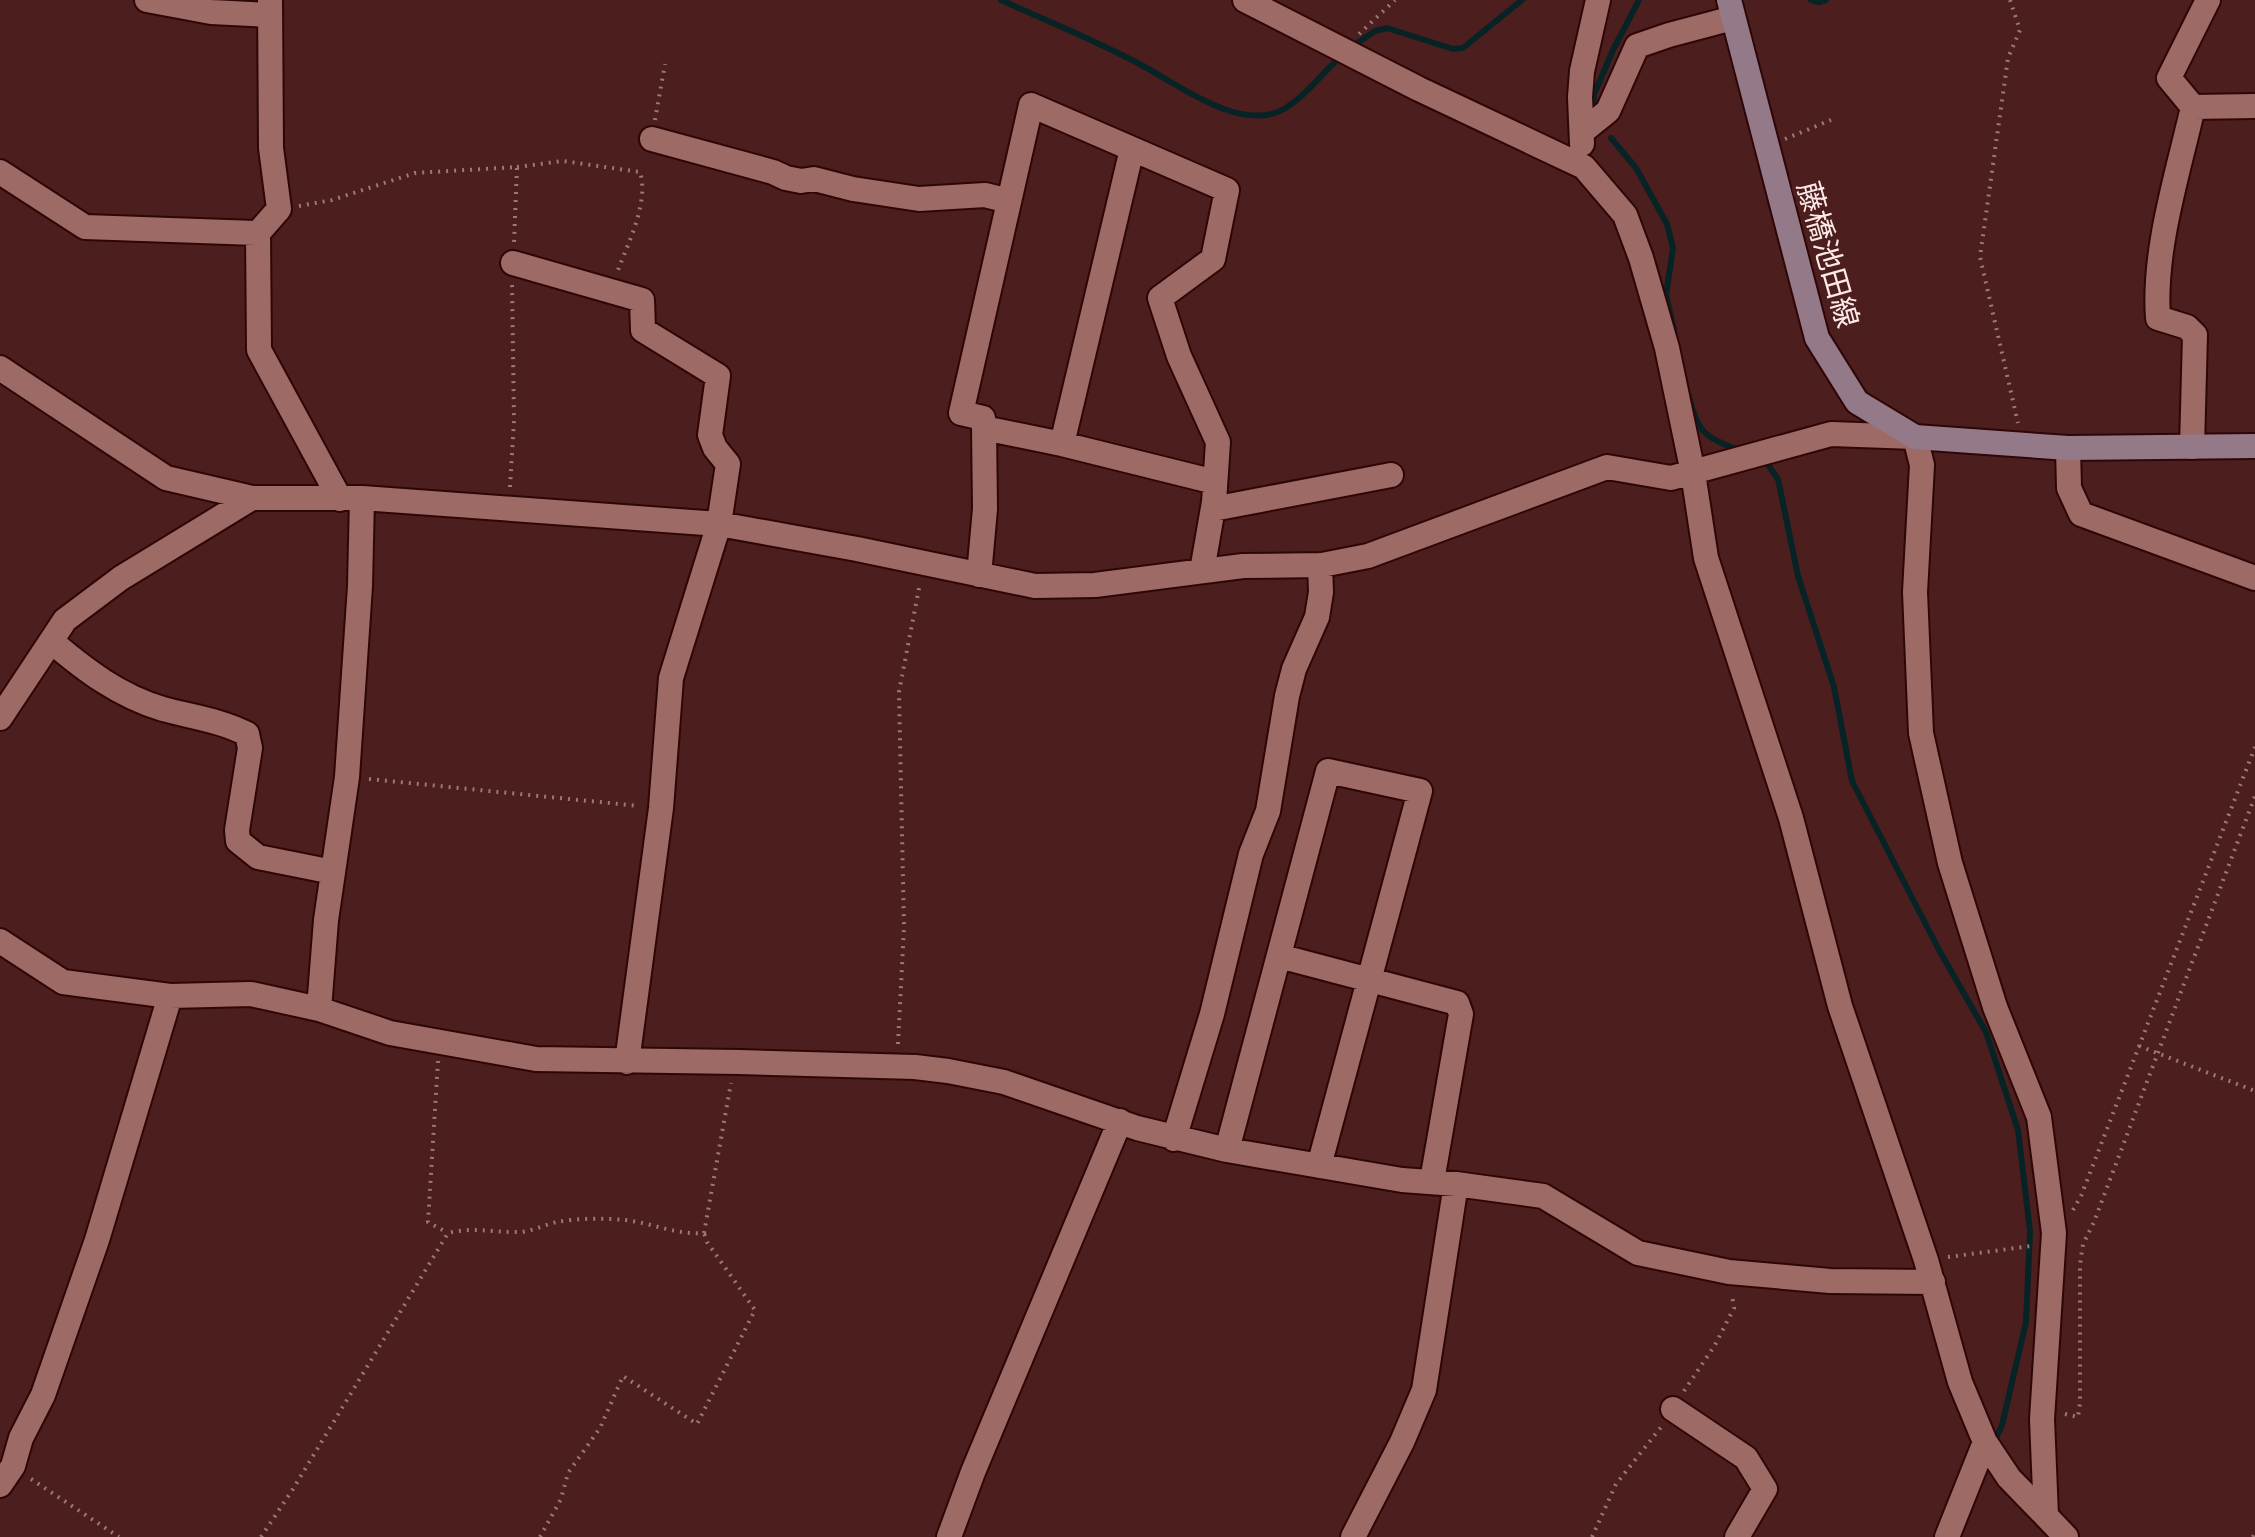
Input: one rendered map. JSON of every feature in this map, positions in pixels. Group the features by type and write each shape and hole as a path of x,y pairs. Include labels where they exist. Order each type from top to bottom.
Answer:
{"main road":[{"name":"藤橋池田線","path":"1731,9 1817,338 1857,402 1915,437 2068,448 2255,446"}],"street":[{"path":"147,0 211,12 270,8 271,148 279,209 258,233 259,350 351,499 360,586 347,777 333,872 319,1009"},
{"path":"1245,0 1584,167 1625,215 1667,348 1693,473 1706,558 1791,818 1840,1006 1929,1271 1960,1382 1985,1442 2009,1478 2066,1537"},
{"path":"1584,167 1580,97 1582,71 1598,0"},
{"path":"2193,107 2169,78 2208,0"},
{"path":"1582,132 1608,111 1637,46 1731,9"},
{"path":"979,575 985,509 983,418 961,413 1031,105 1227,190 1213,259 1160,298 1179,356 1218,442 1213,509 1202,571"},
{"path":"2193,107 2255,106"},
{"path":"2192,447 2195,335 2187,327 2158,318 2157,293 2169,214 2193,107"},
{"path":"652,139 801,181 814,179 853,189 919,199 985,195 1009,201"},
{"path":"1062,444 1132,149"},
{"path":"0,172 85,227 258,233"},
{"path":"513,263 642,300 643,330 718,376 710,435 715,448 728,464 719,524 671,678 661,808 627,1062"},
{"path":"0,368 166,478 252,498 351,499 719,524 1035,586 1080,585 1243,566 1320,565 1368,556 1607,467 1671,478 1831,434 1915,437 1922,465 1915,592 1921,733 1950,863 1995,1007 2039,1117 2054,1238 2043,1410 2046,1516"},
{"path":"984,428 1215,482"},
{"path":"2068,448 2069,488 2081,514 2255,578"},
{"path":"1213,509 1391,475"},
{"path":"0,718 65,620 121,578 252,498"},
{"path":"1174,1139 1212,1014 1251,854 1268,811 1287,696 1294,669 1317,617 1321,592 1320,565"},
{"path":"51,641 104,683 161,708 228,724 247,734 250,748 238,841 258,857 333,872"},
{"path":"1227,1150 1328,771 1420,791 1319,1166"},
{"path":"0,941 63,982 170,996 251,994 319,1009 390,1033 536,1059 734,1062 948,1071 1004,1082 1174,1139 1402,1180 1543,1196 1638,1253 1729,1272 1830,1281 1929,1271"},
{"path":"1279,956 1457,1003 1461,1014 1432,1181"},
{"path":"6,1476 11,1433 43,1395 97,1240 170,996"},
{"path":"949,1537 973,1472 1120,1121"},
{"path":"1353,1537 1402,1442 1424,1390 1456,1184"},
{"path":"1673,1409 1746,1458 1765,1489 1737,1537"},
{"path":"1947,1537 1985,1442"}],"path":[{"path":"1339,48 1363,31 1395,0"},
{"path":"2010,0 2020,30 2008,58 1980,257 2023,445"},
{"path":"1766,148 1831,120"},
{"path":"279,209 332,200 415,173 563,161 640,172 644,185 639,209 611,291"},
{"path":"508,509 514,421 513,263 517,167"},
{"path":"896,1067 904,927 899,692 923,563"},
{"path":"1929,1271 2054,1238 2067,1220 2081,1196 2255,747"},
{"path":"347,777 661,808"},
{"path":"2043,1410 2078,1417 2083,1244 2255,796"},
{"path":"440,1042 428,1222 448,1233 464,1229 517,1233 559,1222 599,1220 625,1220 687,1235 704,1233"},
{"path":"2139,1046 2255,1091"},
{"path":"540,1537 561,1499 568,1473 600,1428 623,1376 697,1424 755,1310 707,1242 704,1233 734,1062"},
{"path":"261,1537 448,1233"},
{"path":"6,1476 119,1537"}],"waterway":[{"path":"1001,0 1110,49 1210,103 1246,115 1264,115 1288,107 1335,62"},
{"path":"1353,46 1375,31 1387,28 1453,49 1463,48 1522,0"},
{"path":"1597,106 1593,97 1639,0"},
{"path":"1811,0 1826,0"},
{"path":"1611,138 1636,168 1667,224 1673,248 1666,295 1674,330"},
{"path":"1689,396 1703,431 1736,449"},
{"path":"1768,465 1778,479 1798,576 1834,687 1852,781 1939,950 1986,1032 2018,1130 2030,1231 2026,1322 2002,1425 1993,1445"}]}
